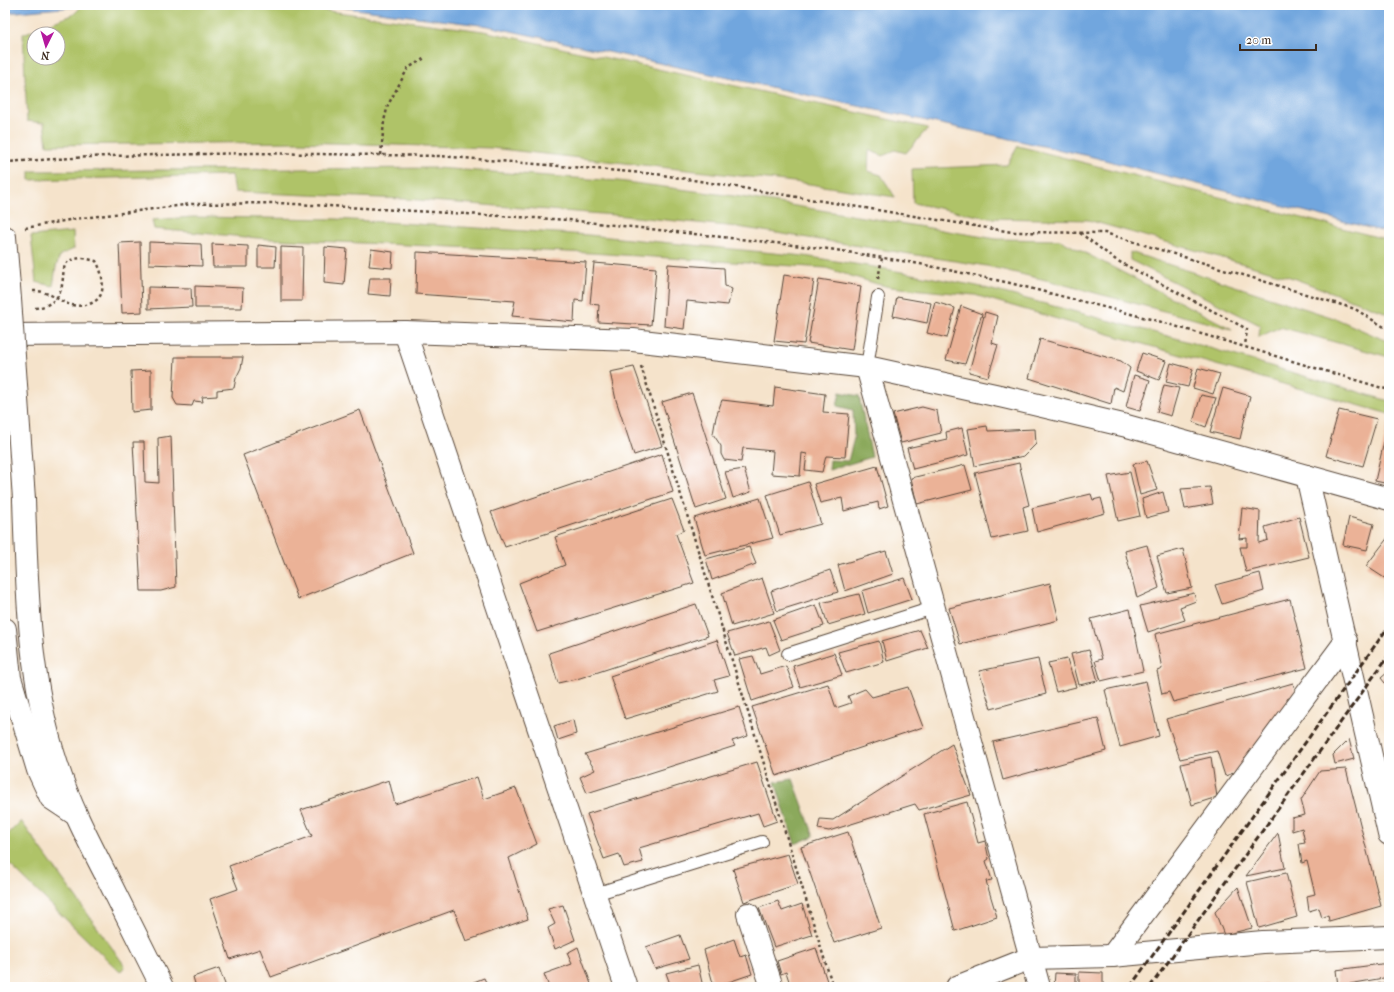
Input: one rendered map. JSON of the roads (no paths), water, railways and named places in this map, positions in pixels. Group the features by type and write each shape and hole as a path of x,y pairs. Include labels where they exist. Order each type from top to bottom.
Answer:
{"street":[{"path":"14,232 10,299 24,499 28,614 39,694 48,737 75,814 162,987"},
{"path":"405,332 626,987"},
{"path":"5,335 405,332 633,340 867,367 1127,426 1389,499"},
{"path":"867,367 1039,987"},
{"path":"1307,476 1389,834"},
{"path":"5,629 10,678 38,770 51,798 75,814"},
{"path":"1112,956 1346,641"},
{"path":"748,914 772,987"},
{"path":"957,987 1030,958 1112,956 1263,942 1389,937"}],"lane":[{"path":"867,367 878,298"},
{"path":"788,654 933,608"},
{"path":"594,894 762,842"}],"water":[{"path":"5,5 75,5 74,7 5,13"},
{"path":"324,5 1389,5 1389,233 1089,156 488,26"}],"railway":[{"path":"1130,987 1389,626"},
{"path":"1150,987 1389,655"}]}
